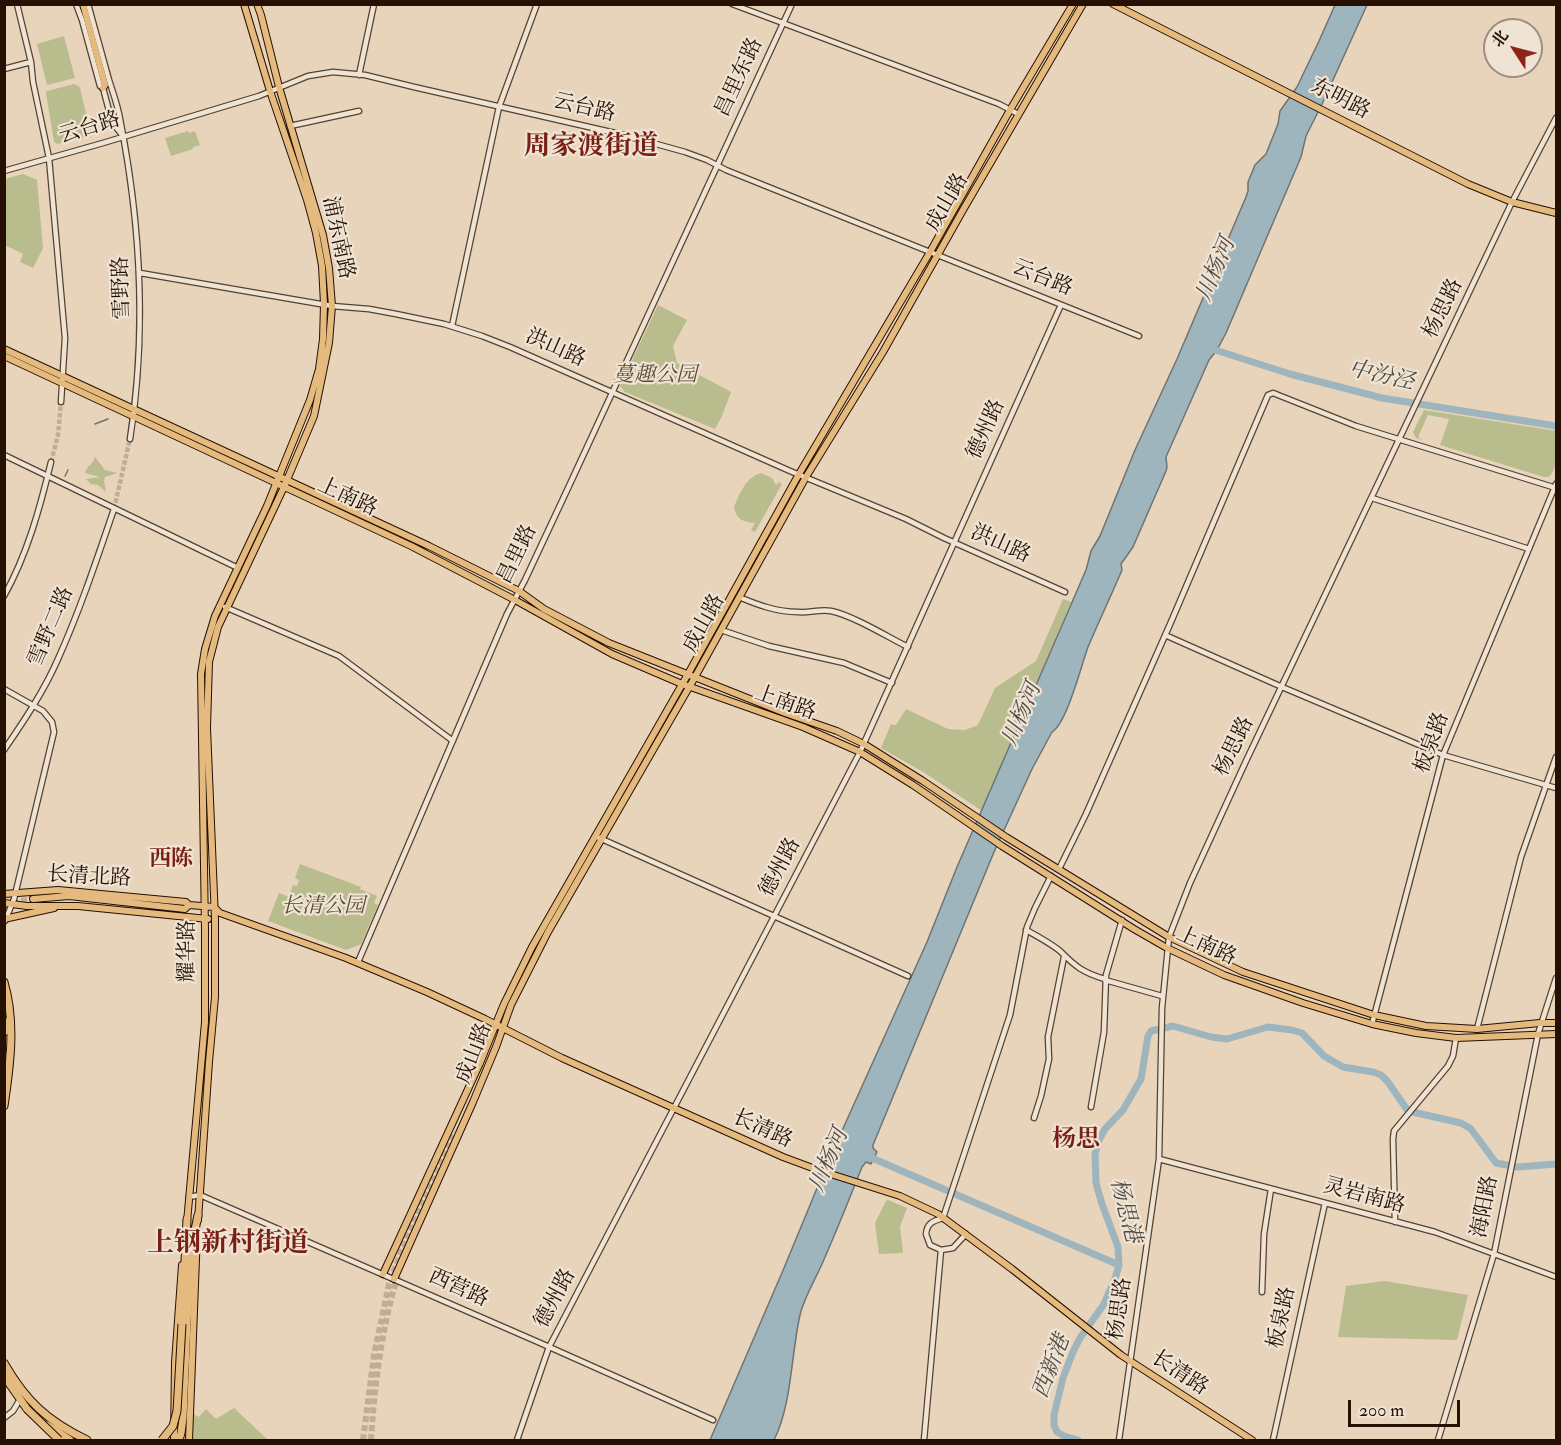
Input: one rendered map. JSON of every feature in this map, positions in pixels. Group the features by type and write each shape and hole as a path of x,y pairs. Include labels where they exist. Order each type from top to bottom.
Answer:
{"highway":[{"path":"4,982 8,995 11,1026 5,1103"},
{"path":"4,1021 4,1032"},
{"path":"162,1440 173,1426 177,1411 184,1323 198,1215"},
{"path":"179,1440 183,1418 187,1219"},
{"path":"4,1361 17,1385 36,1407 56,1423 87,1440"},
{"path":"4,1376 27,1409 63,1440"},
{"path":"27,1409 63,1440"}],"main road":[{"path":"83,4 105,85 103,88"},
{"name":"浦东南路","path":"244,4 270,91 307,200 322,266 323,339 319,369 310,400 279,476"},
{"name":"浦东南路","path":"257,4 323,235 329,268 332,306 329,343 314,416 286,479"},
{"name":"成山路","path":"691,675 721,630 806,477 883,352 1010,110 1073,4"},
{"name":"成山路","path":"394,1279 473,1102 517,991 599,837 685,686 799,474 1083,4"},
{"name":"东明路","path":"1113,4 1468,184 1512,202 1557,213"},
{"name":"上南路","path":"4,349 134,417 411,546 612,654 685,686 803,727 860,752 1002,846 1167,948 1224,975 1372,1024 1416,1033 1456,1038 1557,1034"},
{"name":"上南路","path":"4,356 135,409 429,546 519,591 544,609 609,643 785,713 837,731 864,744 1006,837 1169,937 1243,972 1374,1016 1426,1026 1477,1029 1557,1023"},
{"name":"耀华路","path":"189,1440 194,1344 194,1280 208,1062 215,997 215,919 207,728 208,675 223,606 279,476"},
{"name":"耀华路","path":"174,1440 178,1313 205,1022 201,674 209,633 286,479"},
{"name":"成山路","path":"382,1274 532,947 599,837"},
{"name":"长清北路","path":"4,894 58,890 186,902 189,905 205,906"},
{"path":"33,899 69,897 185,909 189,905"},
{"name":"长清北路","path":"7,905 89,907 205,918"},
{"path":"5,920 63,906"},
{"path":"205,906 214,907"},
{"name":"长清路","path":"214,907 220,913 358,962 436,996 562,1058 783,1157 900,1196 924,1207 966,1234 1131,1362 1252,1440"},
{"path":"205,918 215,919 220,913"},
{"path":"469,1086 453,1135 473,1102"}],"street":[{"path":"17,4 31,62 49,158 65,338 61,402"},
{"name":"雪野路","path":"76,4 112,122 123,137"},
{"name":"雪野路","path":"88,4 120,117 135,207 140,273 140,336 135,409 130,439"},
{"path":"359,75 374,4"},
{"path":"452,326 500,107 537,4"},
{"path":"732,4 999,104 1018,114"},
{"name":"昌里东路","path":"717,165 792,4"},
{"path":"4,69 31,62"},
{"name":"云台路","path":"4,171 259,96 302,78 321,73 340,72 663,145 707,160 1139,336"},
{"path":"291,126 359,111"},
{"name":"杨思路","path":"1119,1440 1159,1159 1162,996 1169,937 1190,883 1282,687 1512,202 1557,118"},
{"name":"昌里路","path":"358,962 507,614 525,580 717,165"},
{"name":"洪山路","path":"140,273 332,306 369,309 452,326 496,341 906,519 1065,592"},
{"name":"德州路","path":"517,1440 549,1347 864,744 1061,304"},
{"path":"1059,869 1086,814 1165,635 1268,395 1273,393 1343,422 1556,487"},
{"path":"4,456 238,568"},
{"path":"4,596 31,534 51,462"},
{"name":"板泉路","path":"1372,1024 1443,755 1556,487"},
{"path":"1372,498 1529,549"},
{"name":"雪野二路","path":"4,750 34,705 57,661 85,594 114,508"},
{"path":"739,597 782,611 800,612 821,609 834,612 854,619 908,646"},
{"path":"223,606 339,656 453,741"},
{"path":"721,630 769,646 844,663 892,683"},
{"path":"1165,635 1443,755 1557,788"},
{"path":"4,689 43,711 52,722 54,732 14,893 7,905 5,920"},
{"path":"1477,1029 1521,857 1557,758"},
{"path":"599,837 908,976"},
{"path":"966,1234 953,1248 941,1250 930,1245 926,1234 929,1224 944,1218 1010,1014 1026,930 1051,876"},
{"path":"1091,1107 1104,1032 1105,980 1122,920"},
{"path":"1026,930 1059,951 1084,973 1162,996"},
{"path":"1034,1118 1049,1059 1048,1037 1064,957"},
{"name":"海阳路","path":"1438,1440 1494,1254 1540,1023 1557,978"},
{"path":"1395,1222 1393,1135 1396,1128 1448,1066 1453,1056 1456,1038"},
{"path":"4,1052 4,1067"},
{"name":"灵岩南路","path":"1159,1159 1435,1232 1557,1276"},
{"path":"1262,1292 1264,1234 1272,1189"},
{"path":"189,1197 200,1195"},
{"name":"西营路","path":"200,1195 713,1420"},
{"name":"板泉路","path":"1273,1440 1325,1203"},
{"path":"924,1440 941,1250"},
{"path":"4,1361 34,1401 68,1428 94,1440"},
{"path":"4,1382 33,1416 63,1440"},
{"path":"4,1418 13,1411 19,1401"}],"green space":[{"path":"64,36 75,78 47,85 37,44"},
{"path":"74,84 80,88 91,134 57,144 54,142 46,93"},
{"path":"188,131 189,133 195,131 200,145 171,156 165,138"},
{"path":"23,174 37,180 43,248 33,268 20,262 23,254 5,245 5,179"},
{"name":"蔓趣公园","path":"658,305 687,320 673,346 677,363 731,392 715,429 625,392 620,386"},
{"path":"1424,410 1556,431 1555,467 1549,477 1544,477 1440,445 1449,419 1428,415 1419,435 1419,438 1423,440 1416,438 1413,432"},
{"path":"95,457 105,470 117,473 105,477 106,492 86,479 100,477 85,473"},
{"path":"761,473 772,478 776,485 779,482 782,484 755,532 751,530 755,523 741,519 734,507 747,482"},
{"path":"1063,599 1071,602 982,811 925,773 881,748 891,724 896,725 906,709 948,729 965,730 978,725 995,688 1036,661"},
{"name":"长清公园","path":"300,864 361,887 360,889 377,896 374,903 378,905 361,944 346,950 268,921 279,893 289,897 293,885 297,886 299,880 295,878"},
{"path":"888,1200 907,1208 900,1227 903,1253 879,1254 875,1223"},
{"path":"1385,1281 1468,1295 1457,1340 1338,1337 1346,1286"},
{"path":"234,1408 268,1440 191,1440 192,1413 199,1417 206,1409 216,1419"}],"water":[{"name":"川杨河","path":"1335,5 1367,5 1306,136 1301,157 1226,333 1209,360 1166,457 1166,471 1133,547 1121,564 1122,570 1088,647 1063,718 1052,732 1032,769 994,852 873,1145 877,1152 871,1164 866,1162 862,1167 804,1302 797,1330 784,1411 774,1440 710,1440 827,1164 927,942 957,867 1086,570 1091,551 1100,536 1135,450 1177,359 1246,197 1248,182 1255,165 1266,154 1278,124 1280,111 1297,87"}],"waterway":[{"name":"中汾泾","path":"1209,348 1290,374 1382,398 1556,426"},
{"path":"95,424 108,419"},
{"path":"65,476 68,470"},
{"name":"杨思港","path":"1078,1440 1057,1432 1054,1415 1063,1378 1073,1352 1104,1304 1119,1265 1118,1247 1096,1183 1095,1154 1105,1129 1123,1110 1141,1079 1148,1036 1151,1031 1173,1026 1211,1037 1227,1039 1268,1027 1302,1033 1324,1056 1343,1067 1381,1075 1408,1111 1461,1123 1471,1129 1496,1163 1518,1167 1556,1164"},
{"name":"杨思港","path":"865,1155 1119,1265"}],"tunnel":[{"path":"51,462 58,435 61,402"},
{"path":"114,509 130,439"},
{"path":"4,906 33,899"},
{"path":"363,1440 374,1355 389,1284 451,1134"},
{"path":"371,1440 380,1357 387,1315 398,1276"}],"district":[{"name":"周家渡街道","path":"591,148"},
{"name":"西陈","path":"171,860"},
{"name":"杨思","path":"1076,1141"},
{"name":"上钢新村街道","path":"228,1245"}],"water label":[{"name":"西新港","path":"1053,1367"}]}
